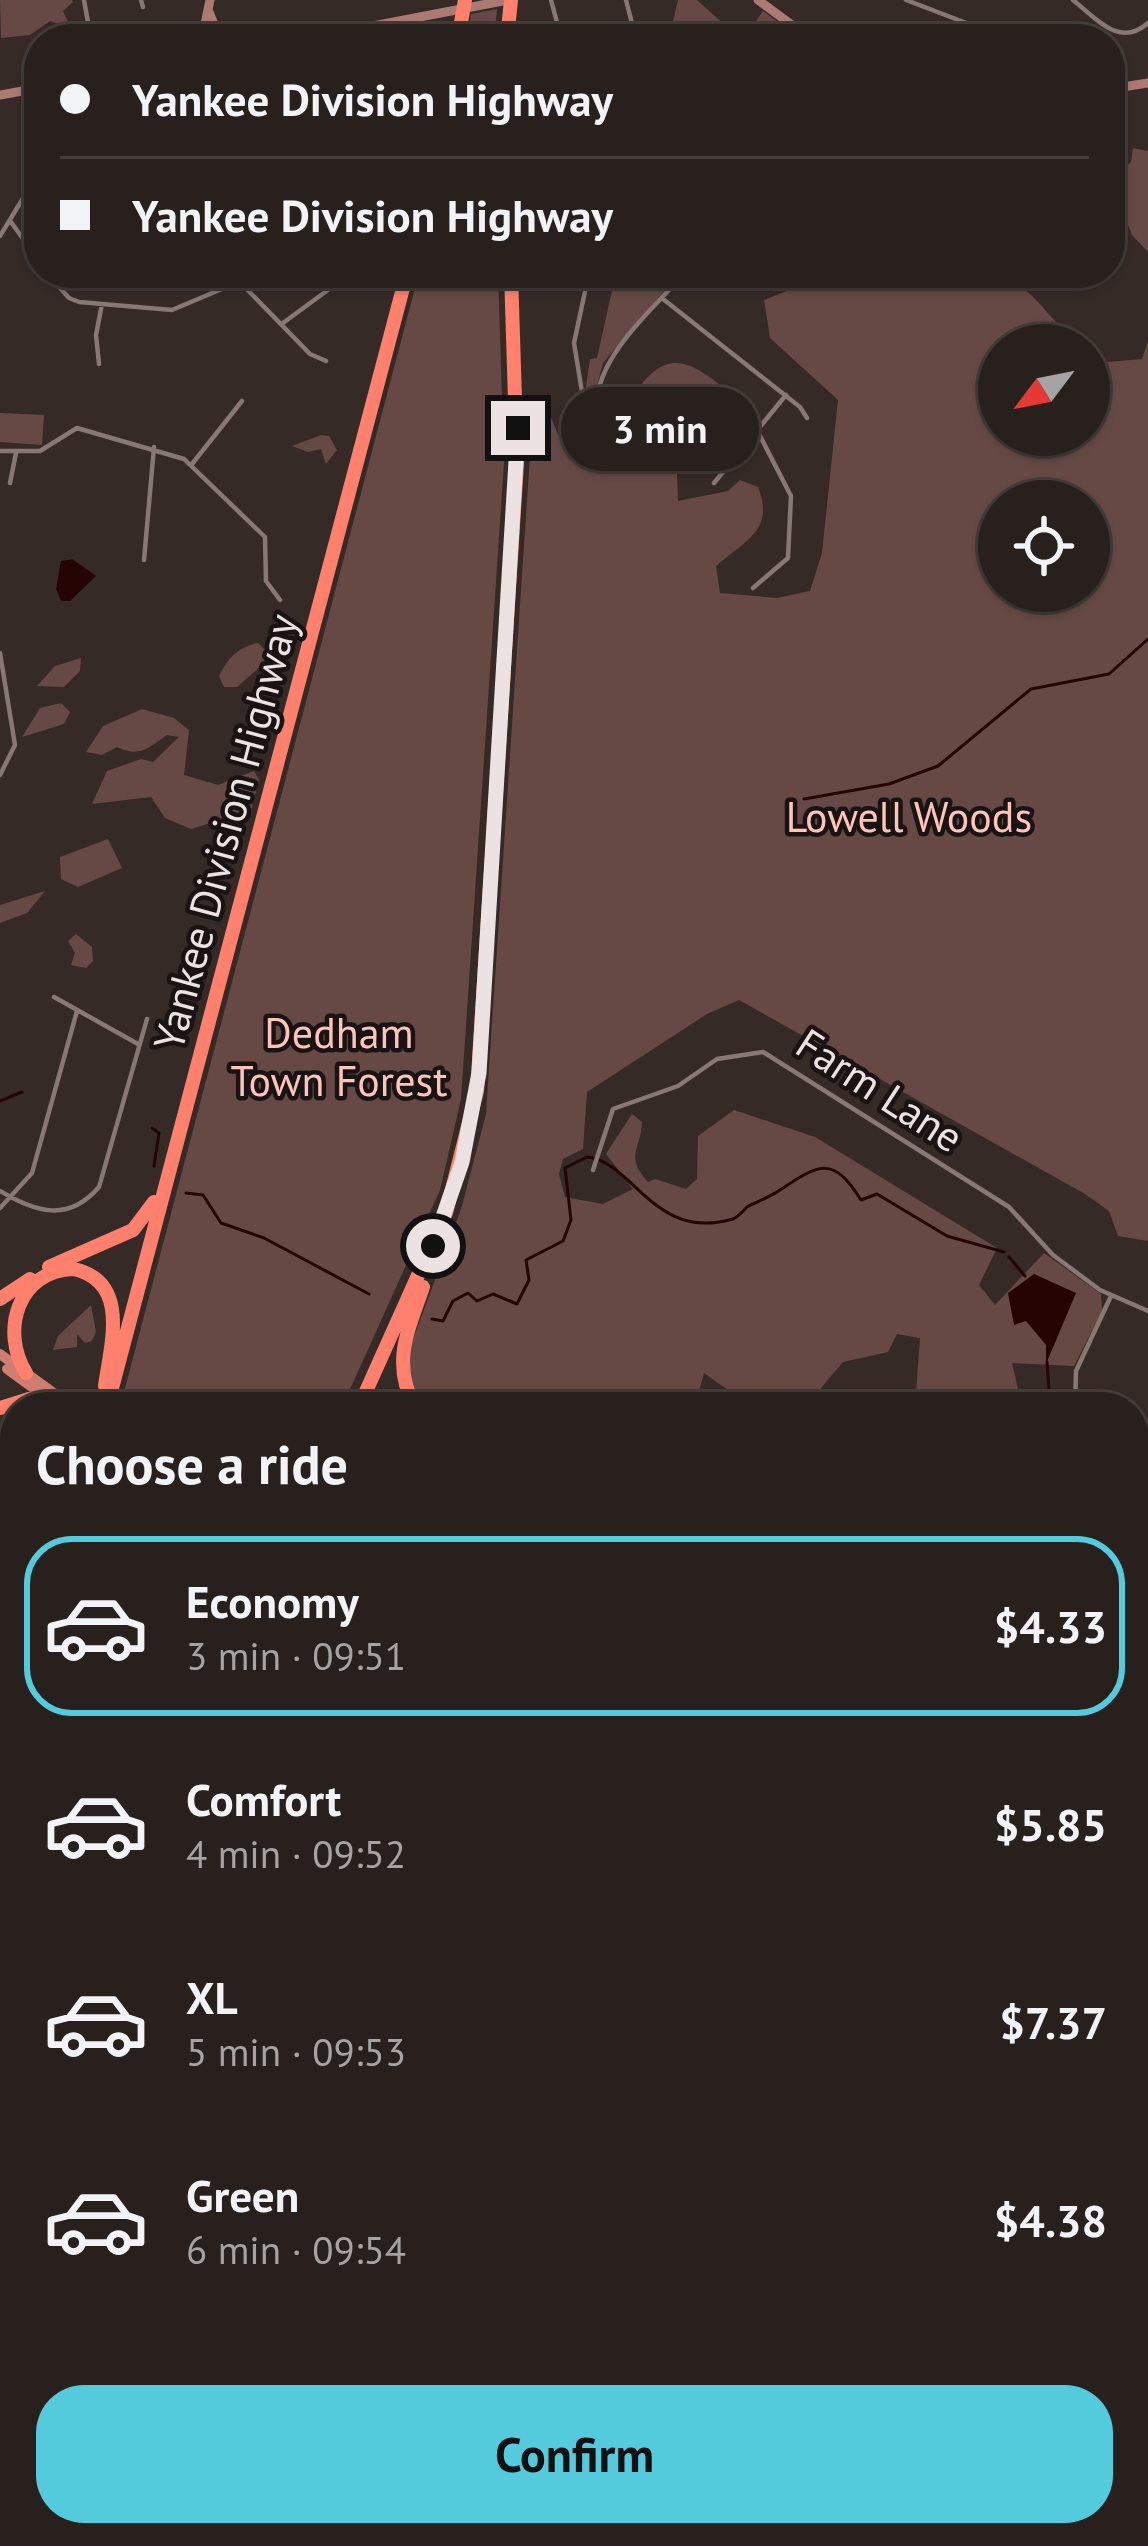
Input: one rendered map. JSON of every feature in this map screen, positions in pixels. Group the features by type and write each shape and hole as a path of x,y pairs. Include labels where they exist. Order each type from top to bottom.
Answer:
{"highway":[{"name":"Yankee Division Highway","path":"109,1392 403,288"},
{"path":"407,1392 400,1358 467,1144 481,1055 518,464 512,288"},
{"path":"0,1299 56,1263 133,1230 147,1216 168,1176"},
{"path":"366,1392 436,1238"},
{"path":"26,1373 4,1341 11,1309 51,1273 87,1273 105,1288 114,1316 106,1392"},
{"path":"0,1701 0,1749"}],"main road":[{"path":"758,0 791,24"},
{"path":"390,24 443,13 467,2 505,1"},
{"path":"0,1359 52,1392"},
{"path":"0,1359 40,1392"}],"street":[{"path":"906,0 969,24"},
{"path":"1073,0 1106,24"},
{"path":"1083,8 1089,0"},
{"path":"0,236 24,201"},
{"path":"10,221 24,240"},
{"path":"60,288 69,298 172,310 226,288"},
{"path":"247,288 310,354 326,361"},
{"path":"282,324 331,288"},
{"path":"582,392 574,343 586,288"},
{"path":"596,418 596,392 604,368 672,288"},
{"path":"663,299 786,395 807,418"},
{"path":"99,364 96,335 102,303"},
{"path":"714,483 786,395"},
{"path":"192,464 242,401"},
{"path":"0,451 44,450 77,428 112,441 154,446 192,464 265,537 265,578 280,600"},
{"path":"753,588 788,558 793,506 758,432"},
{"path":"144,560 154,446"},
{"path":"10,483 16,453"},
{"path":"0,653 15,731 10,762 0,775"},
{"path":"54,997 138,1044"},
{"path":"0,1208 28,1182 37,1159 77,1011"},
{"path":"0,1192 49,1213 82,1202 99,1187 147,1019"},
{"name":"Farm Lane","path":"593,1170 614,1109 678,1087 717,1059 763,1052 1009,1208 1053,1255 1111,1296 1148,1311"},
{"path":"1075,1392 1076,1371 1111,1296"}],"green space":[{"path":"0,0 72,0 63,11 66,24 24,24 24,36 1,38"},
{"path":"678,0 697,0 724,24 672,24"},
{"path":"497,9 496,24 469,24 471,14"},
{"path":"763,11 781,24 754,24"},
{"path":"1133,148 1148,151 1148,252 1132,235 1125,217 1125,168"},
{"name":"Dedham Town Forest","path":"415,288 498,288 504,463 461,1099 440,1190 349,1392 124,1392"},
{"path":"613,288 666,288 603,363 587,423 581,421 590,359 597,358"},
{"name":"Lowell Woods","path":"792,288 1023,288 1058,324 978,324 978,456 1110,456 1110,362 1142,359 1148,341 1148,1241 1118,1236 1109,1211 1085,1194 739,1000 707,1014 587,1092 583,1149 563,1159 559,1174 565,1197 603,1204 633,1189 606,1154 632,1114 642,1122 635,1159 641,1173 648,1182 655,1179 686,1189 697,1179 698,1136 734,1110 815,1137 997,1248 979,1285 995,1305 1044,1253 1101,1294 1102,1311 1074,1366 1012,1363 1019,1392 916,1392 920,1338 897,1334 888,1352 843,1362 818,1392 731,1392 704,1373 699,1392 416,1392 404,1364 462,1206 486,1114 533,411 550,415 563,444 575,457 604,468 631,437 633,396 646,379 669,364 681,363 705,374 734,396 716,439 677,473 678,501 728,491 740,480 758,487 763,514 755,533 716,566 720,593 777,598 810,591 822,553 838,400 770,338 764,300"},
{"path":"0,413 44,415 42,445 0,442"},
{"path":"329,436 337,450 326,464 321,449 308,452 292,446"},
{"path":"258,643 267,652 262,665 237,687 224,687 219,676 230,659"},
{"path":"81,658 80,671 64,687 37,686 55,666"},
{"path":"61,703 70,712 64,724 22,737 40,708"},
{"path":"142,709 174,718 189,730 184,775 218,785 254,771 259,780 251,810 191,829 165,818 151,797 92,804 107,771 141,759 153,762 179,737 167,735 138,751 117,747 102,755 86,752 103,726"},
{"path":"108,839 122,868 78,887 61,879 60,857"},
{"path":"45,891 27,913 0,923 0,905"},
{"path":"76,934 92,947 93,961 86,968 71,965 75,953 68,941"},
{"path":"91,1305 96,1332 92,1341 85,1343 77,1334 77,1347 53,1350 58,1336"}],"shaded area":[{"path":"72,559 96,576 70,601 61,601 56,589 61,561"},
{"path":"1034,1274 1076,1293 1046,1364 1046,1345 1026,1321 1014,1325 1008,1293"}],"waterway":[{"path":"804,799 889,784 938,766 1031,689 1109,674 1148,639"},
{"path":"0,1101 22,1092"},
{"path":"152,1128 159,1133 154,1166"},
{"path":"432,1319 443,1321 453,1301 468,1293 477,1301 493,1294 517,1304 529,1280 526,1260 563,1241 571,1220 565,1168 587,1157 619,1172 664,1211 706,1223 733,1219 805,1174 825,1168 842,1176 861,1200 877,1194 947,1236 1004,1252"},
{"path":"186,1193 203,1195 221,1223 264,1238 369,1294"},
{"path":"1009,1257 1025,1276"},
{"path":"1047,1362 1049,1390"}],"route":[{"path":"433,1246 462,1162 479,1073 518,428"}]}
